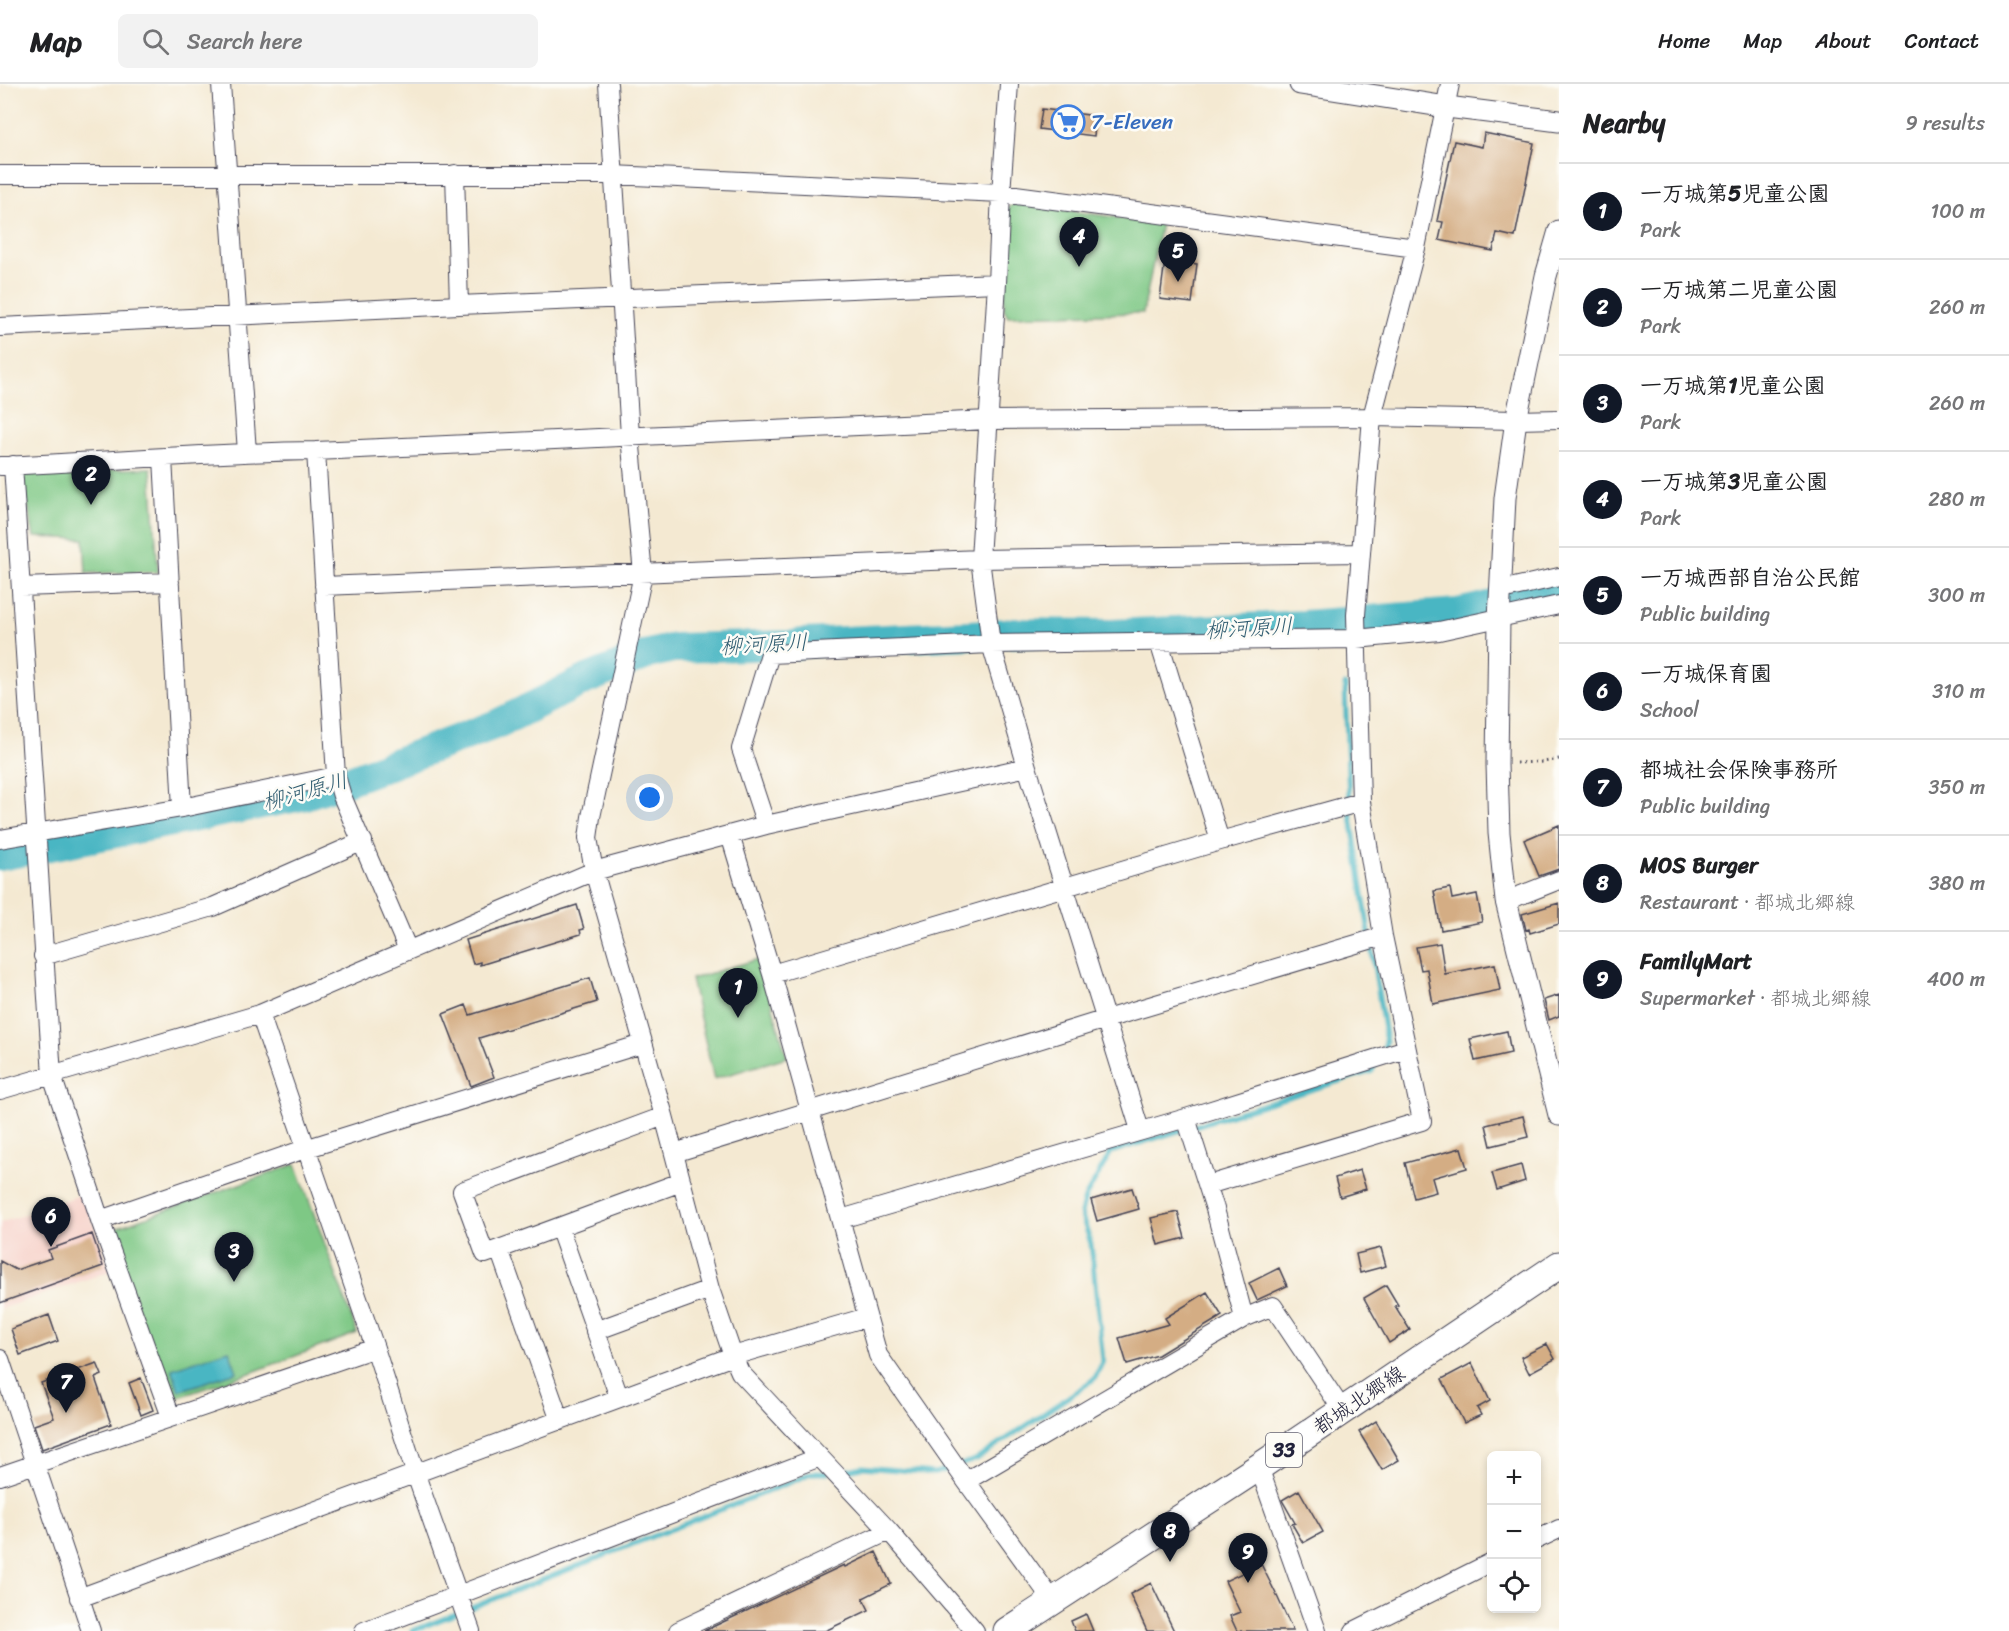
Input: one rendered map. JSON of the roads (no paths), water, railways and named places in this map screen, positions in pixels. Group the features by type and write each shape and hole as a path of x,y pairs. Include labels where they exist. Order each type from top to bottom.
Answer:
{"main road":[{"name":"都城北郷線","path":"1007,1631 1259,1467 1559,1266"}],"street":[{"path":"221,84 247,452"},
{"path":"608,84 630,436 643,574 591,818 588,838 594,871 664,1116 710,1289 740,1372 889,1531 975,1631"},
{"path":"1009,84 980,559 990,636 1027,767 1140,1130"},
{"path":"1300,84 1356,88 1447,107 1559,121"},
{"path":"1208,1185 1422,1121 1383,936 1361,802 1356,615 1372,417 1416,248 1450,84"},
{"path":"455,174 459,305"},
{"path":"0,175 612,175 1001,193 1416,248"},
{"path":"1559,231 1545,276 1516,420 1505,498 1499,619 1497,764 1499,833 1506,901 1559,1115"},
{"path":"0,327 998,283"},
{"path":"171,1417 100,1220 52,1076 21,587 7,466 247,452 316,451 989,420 1372,417 1516,420 1559,418"},
{"path":"316,451 336,776 342,796 408,950"},
{"path":"163,458 182,808"},
{"path":"324,586 980,559 1361,553"},
{"path":"1501,590 1559,577"},
{"path":"21,587 170,582"},
{"path":"766,825 741,749 770,654 990,636 1159,642 1356,639 1439,631 1559,605"},
{"path":"1159,642 1220,842"},
{"path":"0,1090 260,1014 594,871 766,825 1027,767"},
{"path":"0,839 182,808 336,776"},
{"path":"772,974 1361,802"},
{"path":"730,835 772,974 878,1354 1053,1601"},
{"path":"43,956 213,907 363,841"},
{"path":"1506,901 1559,880"},
{"path":"674,1153 1383,936"},
{"path":"260,1014 375,1348 416,1475 470,1627"},
{"path":"100,1220 305,1149 642,1044"},
{"path":"841,1219 1186,1118 1406,1049"},
{"path":"664,1116 462,1191 485,1254 681,1182"},
{"path":"1186,1118 1208,1185 1244,1318"},
{"path":"559,1227 619,1397"},
{"path":"499,1249 560,1420"},
{"path":"595,1331 710,1289"},
{"path":"966,1481 1244,1318 1273,1306 1343,1411"},
{"path":"80,1598 733,1356 867,1317"},
{"path":"0,1476 375,1348"},
{"path":"0,1359 91,1631"},
{"path":"364,1631 820,1457"},
{"path":"1259,1467 1317,1631"},
{"path":"1541,1537 1559,1528"},
{"path":"678,1631 889,1531"},
{"path":"1354,1631 1487,1564"}],"water":[{"path":"229,1350 237,1372 179,1391 172,1369"}],"waterway":[{"name":"柳河原川","path":"0,856 302,796 497,724 585,680 649,654 673,648 794,645 1009,633 1112,634 1304,625 1458,613 1559,590"},
{"path":"1345,685 1349,801"},
{"path":"1350,810 1386,1042 1382,1052"},
{"path":"960,1465 977,1459 1095,1378 1103,1361 1091,1244 1081,1213 1085,1198 1111,1152 1372,1071 1376,1063"},
{"path":"839,1472 862,1467 935,1473 951,1468"},
{"path":"412,1631 810,1473 827,1473"}],"place":[{"name":"7-Eleven","path":"1068,122"},
{"name":"一万城第3児童公園","path":"1079,267"},
{"name":"一万城西部自治公民館","path":"1178,282"},
{"name":"一万城第二児童公園","path":"91,505"},
{"name":"一万城第5児童公園","path":"738,1018"},
{"name":"一万城保育園","path":"51,1247"},
{"name":"一万城第1児童公園","path":"234,1282"},
{"name":"都城社会保険事務所","path":"66,1413"},
{"name":"MOS Burger","path":"1170,1562"},
{"name":"FamilyMart","path":"1248,1583"}]}
